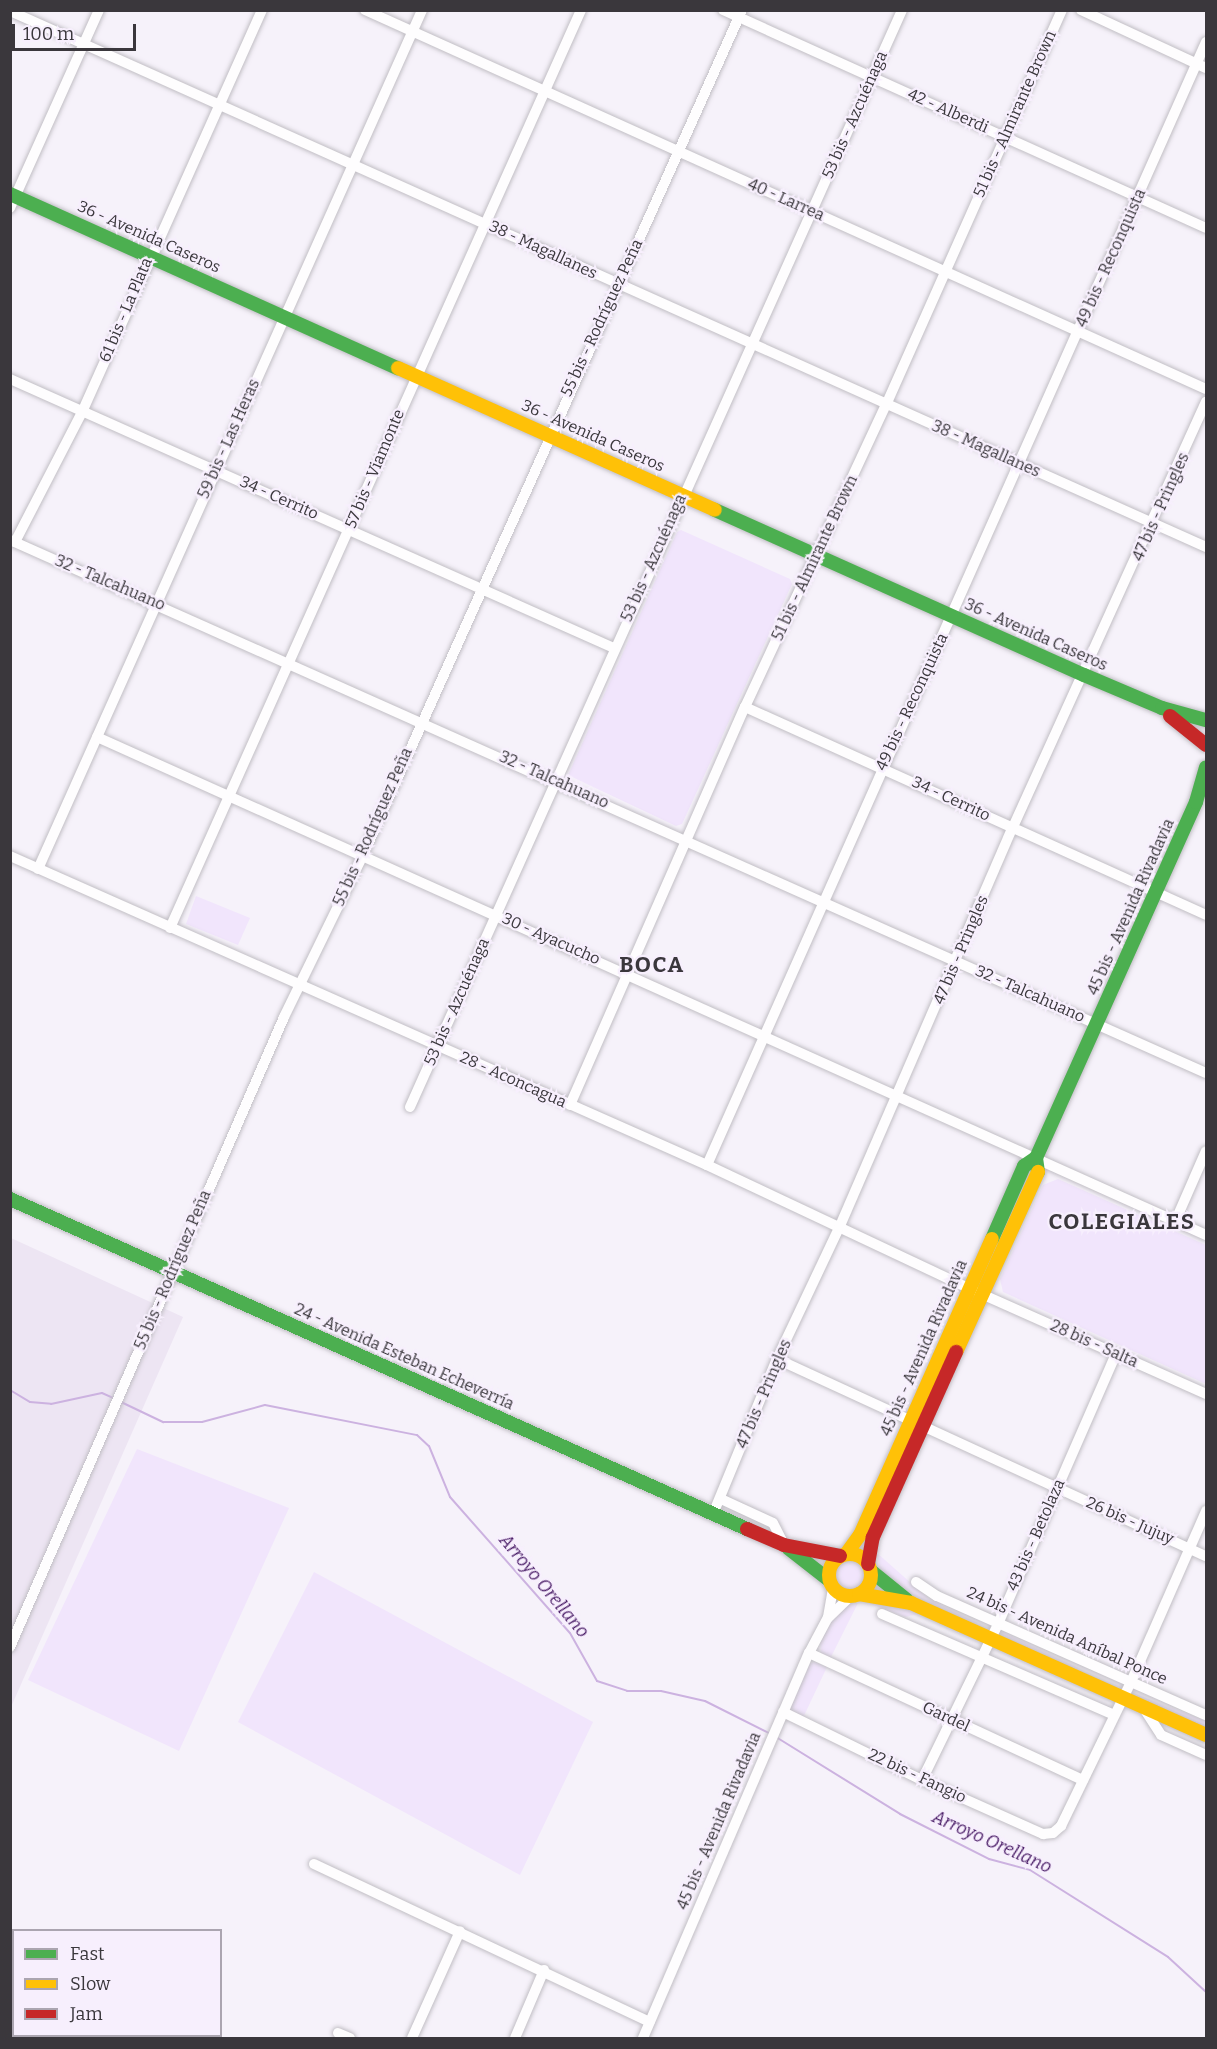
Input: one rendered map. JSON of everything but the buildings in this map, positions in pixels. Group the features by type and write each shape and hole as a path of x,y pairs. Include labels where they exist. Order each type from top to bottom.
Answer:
{"main road":[{"name":"36 - Avenida Caseros","path":"12,199 150,254 416,376 550,433 1084,675 1162,708 1206,720"},
{"name":"36 - Avenida Caseros","path":"1162,708 1206,746"},
{"path":"1206,726 1203,735 1206,746"},
{"name":"45 bis - Avenida Rivadavia","path":"869,1568 873,1537 916,1424 974,1291 1038,1172 1036,1158 1196,802 1206,767"},
{"name":"45 bis - Avenida Rivadavia","path":"1196,802 1206,788"},
{"name":"24 - Avenida Esteban Echeverría","path":"10,1199 784,1545 843,1555"},
{"name":"45 bis - Avenida Rivadavia","path":"843,1555 860,1535 916,1424"},
{"name":"24 - Avenida Esteban Echeverría","path":"784,1545 831,1584"},
{"path":"843,1555 859,1556 869,1568 869,1584 855,1595 831,1584 829,1570 843,1555"},
{"name":"24 bis - Avenida Aníbal Ponce","path":"869,1568 911,1603"},
{"name":"24 bis - Avenida Aníbal Ponce","path":"855,1595 911,1603 1206,1735"}],"street":[{"path":"12,199 99,10"},
{"name":"61 bis - La Plata","path":"13,541 83,410 150,254 262,10"},
{"name":"40 - Larrea","path":"365,10 1206,389"},
{"name":"59 bis - Las Heras","path":"38,869 155,602 423,10"},
{"name":"57 bis - Viamonte","path":"170,928 581,10"},
{"name":"42 - Alberdi","path":"723,10 740,14 872,78 1206,228"},
{"name":"53 bis - Azcuénaga","path":"410,1107 682,494 754,346 902,10"},
{"name":"51 bis - Almirante Brown","path":"570,1105 745,708 886,405 1062,10"},
{"path":"1081,10 1202,65"},
{"name":"38 - Magallanes","path":"10,11 1206,548"},
{"name":"55 bis - Rodríguez Peña","path":"10,1647 171,1270 300,986 363,855 550,433 740,14"},
{"name":"49 bis - Reconquista","path":"707,1165 822,900 1138,197 1202,65 1206,42"},
{"name":"34 - Cerrito","path":"12,382 83,410 614,648"},
{"name":"47 bis - Pringles","path":"713,1514 777,1359 840,1226 1013,827 1154,524 1206,402"},
{"name":"32 - Talcahuano","path":"13,541 555,780 1206,1073"},
{"name":"34 - Cerrito","path":"745,708 882,767 1206,915"},
{"name":"30 - Ayacucho","path":"97,737 764,1034 1206,1235"},
{"name":"28 - Aconcagua","path":"10,856 707,1165 974,1291"},
{"path":"1175,1222 1206,1151"},
{"name":"28 bis - Salta","path":"974,1291 1206,1394"},
{"name":"43 bis - Betolaza","path":"922,1780 979,1657 998,1624 1116,1354"},
{"name":"26 bis - Jujuy","path":"777,1359 1206,1556"},
{"name":"24 - Avenida Esteban Echeverría","path":"720,1499 773,1523 784,1545"},
{"path":"1083,1780 1131,1682 1206,1511"},
{"name":"24 bis - Avenida Aníbal Ponce","path":"916,1582 937,1596 998,1624 1206,1715"},
{"name":"45 bis - Avenida Rivadavia","path":"828,1618 831,1584"},
{"name":"45 bis - Avenida Rivadavia","path":"643,2038 809,1653 828,1618 855,1595"},
{"path":"882,1614 1114,1715"},
{"name":"Gardel","path":"809,1653 1083,1780"},
{"name":"24 bis - Avenida Aníbal Ponce","path":"1143,1706 1161,1735 1206,1755"},
{"name":"22 bis - Fangio","path":"780,1717 1043,1834 1053,1833 1061,1826 1083,1780"},
{"path":"314,1864 544,1970 650,2022"},
{"path":"412,2038 460,1931"},
{"path":"515,2038 544,1970"},
{"path":"338,2033 350,2038"}],"shaded area":[{"path":"681,530 790,579 792,584 682,824 676,826 568,775 677,532"},
{"path":"196,896 250,918 238,945 186,924"},
{"path":"1058,1179 1206,1245 1206,1384 1003,1292 1000,1279 1043,1185"},
{"path":"11,1238 183,1317 11,1707"},
{"path":"137,1449 289,1508 179,1751 28,1680"},
{"path":"877,1553 929,1599 978,1623 971,1624 911,1598 880,1571"},
{"path":"849,1559 861,1564 866,1576 861,1588 849,1593 837,1588 832,1576 837,1564"},
{"path":"314,1572 593,1722 520,1875 238,1722"},
{"path":"872,1600 917,1611 918,1614 905,1617 863,1601"},
{"path":"849,1603 858,1603 830,1659 821,1654 820,1642 834,1617"},
{"path":"1003,1632 1079,1668 1076,1672 1000,1637"},
{"path":"815,1662 827,1667 802,1720 788,1713 808,1664"},
{"path":"1133,1693 1206,1721 1206,1730 1137,1699"}],"waterway":[{"name":"Arroyo Orellano","path":"10,1390 30,1402 51,1404 102,1393 113,1398"},
{"name":"Arroyo Orellano","path":"121,1402 163,1422 202,1422 265,1405 417,1435 429,1446 450,1497 570,1633 597,1681 627,1691 661,1691 705,1701 771,1734"},
{"name":"Arroyo Orellano","path":"776,1737 900,1814 989,1859 1030,1870 1168,1957 1206,1992"}],"traffic: fast":[{"path":"10,194 398,368"},
{"path":"715,510 1084,675 1162,708 1206,720"},
{"path":"1038,1172 1036,1158 1196,802 1206,767"},
{"path":"992,1239 1024,1166 1036,1158"},
{"path":"10,1199 747,1529"},
{"path":"788,1548 829,1580"},
{"path":"871,1571 907,1600"}],"traffic: slow":[{"path":"398,368 715,510"},
{"path":"956,1352 1038,1172"},
{"path":"846,1554 860,1535 992,1239"},
{"path":"850,1554 858,1555 865,1560 870,1567 871,1575 870,1583 865,1590 858,1595 850,1596 842,1595 835,1590 830,1583 829,1575 830,1567 835,1560 842,1555 850,1554"},
{"path":"859,1594 911,1603 1206,1735"}],"traffic: jam":[{"path":"1170,716 1206,745"},
{"path":"868,1564 873,1537 956,1352"},
{"path":"747,1529 784,1545 840,1556"}],"district":[{"name":"BOCA","path":"652,965"},
{"name":"COLEGIALES","path":"1122,1222"}]}
